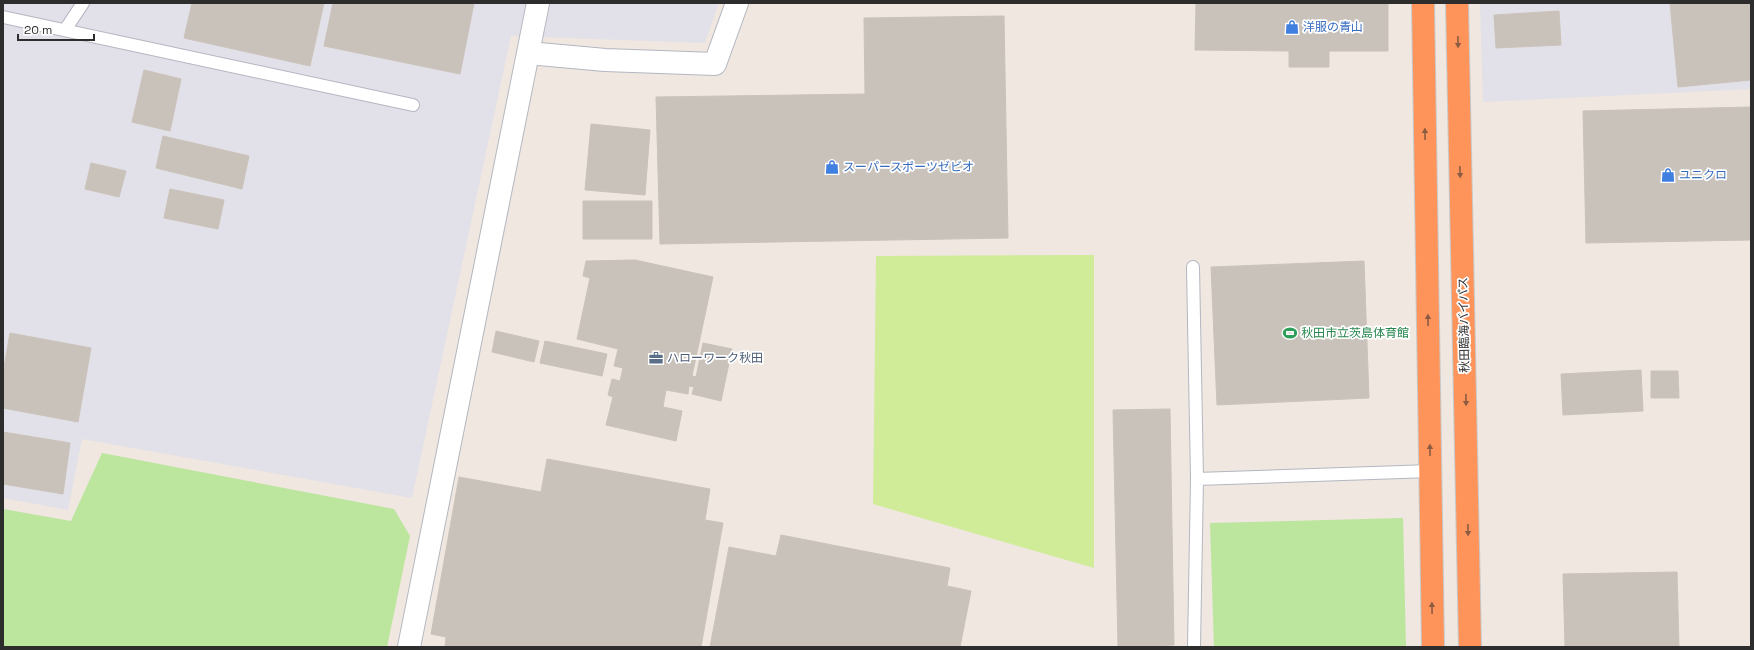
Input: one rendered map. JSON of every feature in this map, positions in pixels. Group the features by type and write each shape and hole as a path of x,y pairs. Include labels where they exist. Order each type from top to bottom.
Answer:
{"highway":[{"path":"1423,3 1433,647"},
{"name":"秋田臨海バイパス","path":"1457,3 1470,647"}],"street":[{"path":"409,647 538,3"},
{"path":"528,53 604,60 716,64 737,3"}],"lane":[{"path":"65,30 83,3"},
{"path":"3,17 412,105"},
{"path":"1193,266 1197,479 1194,647"},
{"path":"1197,479 1431,471"}],"shaded area":[{"path":"3,3 719,3 705,43 511,36 412,498 82,439 68,510 3,498"},
{"path":"1480,3 1751,3 1751,89 1483,102"}],"green space":[{"path":"1094,255 1094,568 873,504 876,256"},
{"path":"102,453 394,509 410,536 387,647 3,647 3,509 71,521"},
{"path":"1403,518 1406,647 1214,647 1210,523"}],"building":[{"path":"192,3 324,3 310,66 184,38"},
{"path":"333,3 474,3 460,74 324,46"},
{"name":"洋服の青山","path":"1196,3 1388,3 1388,51 1329,51 1329,67 1289,67 1289,51 1195,50"},
{"path":"1670,3 1751,3 1751,80 1678,87"},
{"path":"1559,11 1561,45 1496,48 1494,15"},
{"name":"スーパースポーツゼビオ","path":"1004,16 1008,238 660,244 656,97 865,94 864,18"},
{"path":"144,70 181,79 170,131 132,122"},
{"name":"ユニクロ","path":"1751,107 1751,240 1586,243 1583,111"},
{"path":"591,124 650,130 645,195 585,190"},
{"path":"163,136 249,156 242,189 156,168"},
{"path":"91,163 126,171 119,197 85,189"},
{"path":"170,189 224,200 218,229 164,218"},
{"path":"583,201 652,201 652,239 583,239"},
{"name":"ハローワーク秋田","path":"635,260 713,277 692,376 696,377 703,343 732,349 721,401 692,394 694,387 689,386 688,394 666,390 663,407 682,411 676,441 606,425 613,397 608,395 612,379 620,381 623,368 614,366 618,349 577,339 590,278 583,276 586,261"},
{"name":"秋田市立茨島体育館","path":"1364,261 1369,398 1217,405 1211,267"},
{"path":"496,331 539,341 534,362 492,352"},
{"path":"10,333 91,348 78,422 3,408 3,373"},
{"path":"545,341 607,354 602,376 540,363"},
{"path":"1641,370 1643,411 1563,415 1561,374"},
{"path":"1651,371 1678,371 1679,398 1651,398"},
{"path":"1170,409 1174,645 1118,647 1113,410"},
{"path":"3,432 70,443 63,494 3,484"},
{"path":"547,459 710,489 705,520 723,523 701,647 445,647 446,637 431,634 459,477 541,492"},
{"path":"781,535 950,568 947,586 971,591 960,647 710,647 729,547 776,556"},
{"path":"1677,572 1679,647 1565,647 1563,574"}],"place":[{"name":"洋服の青山","path":"1292,27"},
{"name":"スーパースポーツゼビオ","path":"832,167"},
{"name":"ユニクロ","path":"1668,175"},
{"name":"秋田市立茨島体育館","path":"1290,333"},
{"name":"ハローワーク秋田","path":"656,358"}]}
